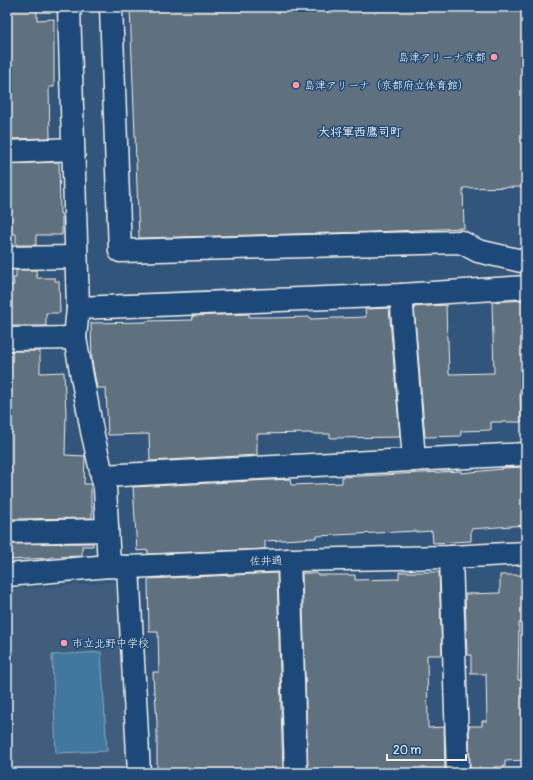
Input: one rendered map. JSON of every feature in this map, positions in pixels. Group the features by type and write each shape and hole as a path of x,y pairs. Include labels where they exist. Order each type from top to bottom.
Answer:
{"street":[{"path":"70,7 78,308 75,338 92,431 105,488 107,530 118,567 139,773"},
{"path":"111,7 120,251 461,242 478,251 526,262"},
{"path":"7,152 73,149"},
{"path":"7,258 76,258"},
{"path":"78,308 400,295 526,287"},
{"path":"400,295 414,460"},
{"path":"7,339 75,338"},
{"path":"102,476 526,454"},
{"path":"7,532 107,530"},
{"name":"佐井通","path":"7,575 118,567 526,553"},
{"path":"451,556 458,773"},
{"path":"289,560 296,773"}],"shaded area":[{"name":"市立北野中学校","path":"115,582 126,697 130,773 7,773 7,590"},
{"path":"101,652 107,751 56,753 52,655"}],"building":[{"path":"7,7 37,7 37,20 54,19 54,87 49,87 50,138 7,139"},
{"name":"島津アリーナ（京都府立体育館）","path":"130,7 526,7 526,187 463,188 464,228 139,238"},
{"path":"59,162 62,235 36,235 36,245 16,245 16,234 7,234 7,164"},
{"path":"16,270 36,270 37,278 55,278 55,281 59,281 60,313 46,313 46,326 7,326 7,285 14,285 13,278 16,278"},
{"path":"526,300 526,390 520,390 521,422 491,422 491,430 461,431 461,436 425,437 414,307 446,305 449,374 494,373 492,302"},
{"path":"389,308 400,437 330,438 330,434 257,434 257,455 150,461 149,434 108,435 106,388 97,388 92,361 91,323 193,320 192,316 249,314 249,317 310,317 310,319 366,317 365,309"},
{"path":"7,351 40,351 40,373 64,372 66,413 65,455 85,456 84,484 91,484 92,518 11,519 9,482 7,482"},
{"path":"526,467 526,525 471,529 471,541 433,543 432,531 416,531 316,536 316,538 265,541 265,549 148,554 148,550 137,551 133,487 290,479 291,485 342,483 342,477 461,471 461,473 502,468"},
{"path":"93,543 93,546 82,546 82,556 7,560 7,544"},
{"path":"399,572 439,572 442,655 427,655 428,728 444,727 445,773 308,773 302,573 317,573 318,575 355,575 355,580 399,579"},
{"path":"277,573 283,773 157,773 157,722 153,672 159,672 158,632 149,632 148,579"},
{"path":"500,575 524,575 524,623 519,623 518,680 526,680 526,760 505,761 505,767 494,767 494,773 470,773 469,726 482,726 482,721 487,721 486,674 471,674 471,655 467,655 465,594 500,593"}],"place":[{"name":"島津アリーナ京都","path":"494,57"},
{"name":"島津アリーナ（京都府立体育館）","path":"296,85"},
{"name":"市立北野中学校","path":"64,643"}],"district":[{"name":"大将軍西鷹司町","path":"360,132"}]}
